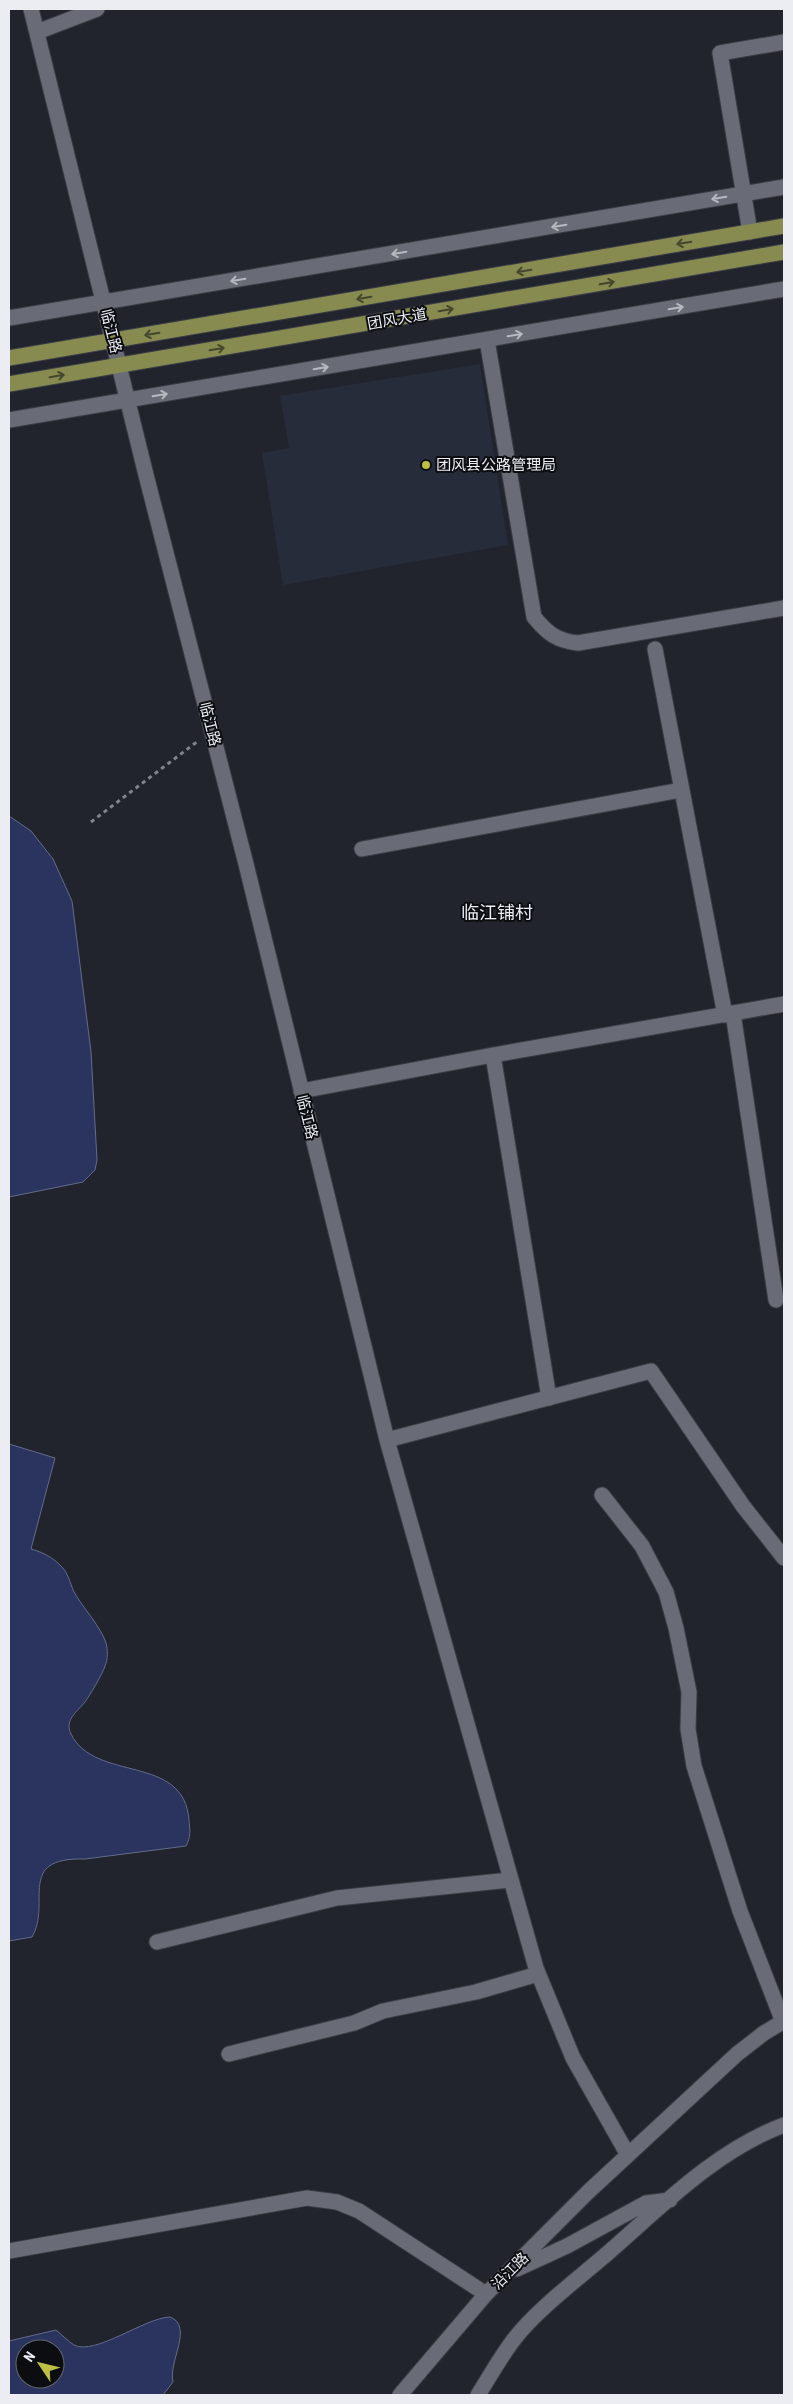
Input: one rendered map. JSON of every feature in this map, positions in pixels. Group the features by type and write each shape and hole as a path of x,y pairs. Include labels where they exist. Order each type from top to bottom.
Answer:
{"main road":[{"name":"团风大道","path":"9,358 784,226"},
{"name":"团风大道","path":"9,384 784,252"}],"street":[{"name":"临江路","path":"31,9 301,1091 386,1440 538,1974 573,2058 628,2155"},
{"path":"36,32 97,9"},
{"path":"750,232 720,53 784,42"},
{"path":"9,318 784,187"},
{"path":"9,420 784,289"},
{"path":"487,340 534,617 545,630 563,642 578,643 784,608"},
{"path":"655,650 681,790 729,1014 776,1300"},
{"path":"362,849 681,790"},
{"path":"301,1091 492,1055 784,1004"},
{"path":"492,1055 549,1398"},
{"path":"386,1440 651,1371 743,1506 784,1558"},
{"path":"602,1495 642,1546 666,1592 676,1628 689,1692 688,1729 694,1766 740,1911 784,2022"},
{"path":"157,1942 337,1898 510,1880"},
{"path":"229,2054 354,2023 383,2011 476,1992 538,1974"},
{"name":"沿江路","path":"400,2395 486,2294 628,2155 737,2054 764,2033 784,2022"},
{"path":"478,2395 505,2352 524,2328 670,2200 736,2148 758,2135 784,2125"},
{"path":"9,2251 307,2198 322,2199 359,2211 486,2294"},
{"path":"506,2274 567,2246 646,2202 670,2200"}],"path":[{"path":"91,822 189,747 212,734"}],"shaded area":[{"name":"团风县公路管理局","path":"480,364 508,545 283,585 262,453 289,448 280,396"}],"water":[{"path":"9,816 31,831 53,859 72,901 91,1052 97,1160 95,1170 83,1182 9,1197"},
{"path":"9,1444 55,1458 31,1549 50,1557 63,1568 74,1592 104,1637 107,1646 104,1669 85,1702 70,1720 69,1729 71,1734 83,1749 99,1759 156,1776 172,1785 183,1799 190,1830 186,1846 63,1860 50,1866 43,1874 40,1885 37,1924 32,1937 9,1941"},
{"path":"170,2317 177,2322 180,2328 179,2345 172,2374 173,2382 163,2395 9,2395 9,2341 15,2340 15,2389 65,2389 65,2339 18,2339 56,2330 74,2345 83,2347 107,2341 147,2323"}],"place":[{"name":"团风县公路管理局","path":"426,465"}],"district":[{"name":"临江铺村","path":"497,913"}]}
